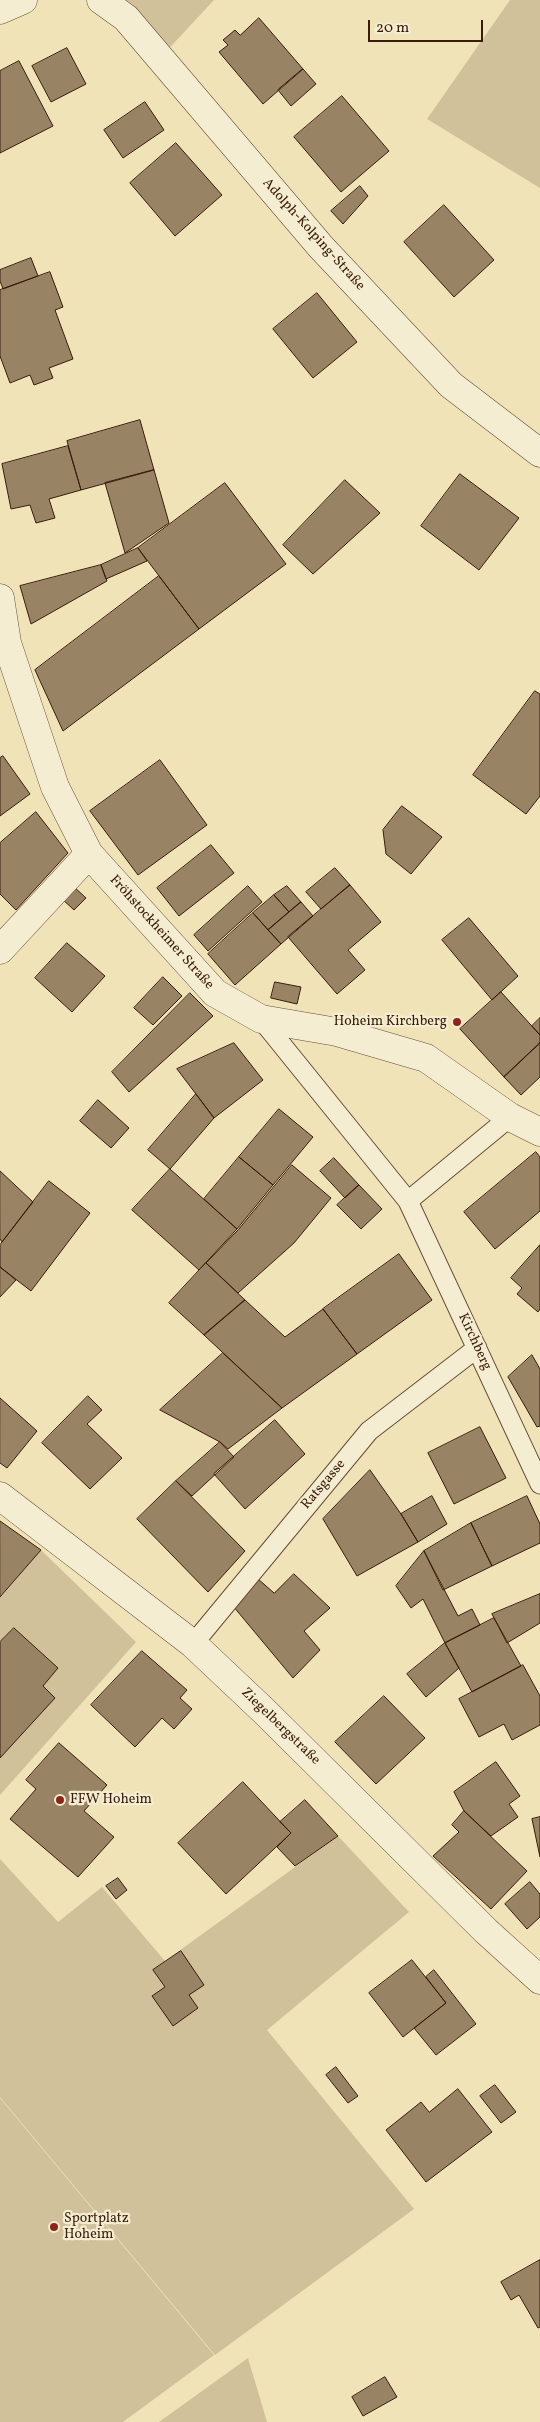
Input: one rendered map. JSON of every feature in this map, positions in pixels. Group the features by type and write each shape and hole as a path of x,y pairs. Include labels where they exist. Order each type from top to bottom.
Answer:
{"street":[{"path":"0,10 23,0"},
{"name":"Adolph-Kolping-Straße","path":"101,0 126,18 321,247 452,386 540,453"},
{"name":"Fröhstockheimer Straße","path":"0,598 7,643 55,787 89,854 215,993 261,1019 337,1032 426,1058 510,1117 540,1132"},
{"path":"0,950 89,854"},
{"name":"Ziegelbergstraße","path":"0,1496 193,1644 264,1710 486,1931 540,1980"}],"lane":[{"name":"Kirchberg","path":"261,1019 408,1201 540,1484"},
{"path":"408,1201 510,1117"},
{"name":"Ratsgasse","path":"193,1644 369,1430 477,1348"}],"shaded area":[{"path":"104,0 214,0 161,57"},
{"path":"510,0 540,0 540,188 427,119"},
{"path":"41,1550 136,1642 0,1795 0,1598"},
{"path":"338,1836 409,1912 267,2030 414,2209 215,2355 0,2097 0,1859 58,1922 102,1887 165,1961"},
{"name":"Sportplatz Hoheim","path":"0,2098 214,2355 123,2422 0,2422"},
{"path":"248,2358 267,2422 159,2422"}],"building":[{"path":"259,18 303,69 263,104 219,52 228,45 223,40 235,30 240,35"},
{"path":"67,48 86,84 51,102 32,66"},
{"path":"19,61 53,126 0,153 0,71"},
{"path":"303,69 316,84 291,106 278,90"},
{"path":"342,96 389,151 341,192 294,137"},
{"path":"145,102 164,130 123,158 104,130"},
{"path":"176,143 222,195 175,236 130,183"},
{"path":"360,186 368,196 343,224 331,211"},
{"path":"444,205 494,260 454,297 404,242"},
{"path":"31,258 38,276 3,289 0,281 0,270"},
{"path":"50,272 63,307 55,310 73,359 49,368 53,378 34,385 30,375 10,383 0,356 0,290"},
{"path":"317,293 357,342 313,378 273,329"},
{"path":"140,420 154,470 81,490 67,441"},
{"path":"68,446 81,490 49,499 55,518 36,523 30,505 11,509 2,464"},
{"path":"154,470 169,523 125,553 105,483"},
{"path":"460,474 519,518 479,570 421,526"},
{"path":"345,480 380,513 313,574 283,545"},
{"path":"225,483 286,564 199,629 138,548"},
{"path":"138,548 147,561 106,579 101,565"},
{"path":"101,565 107,581 31,624 20,586"},
{"path":"159,576 199,629 63,731 35,670"},
{"path":"535,691 540,694 540,796 526,814 473,775"},
{"path":"3,756 30,794 0,816 0,758"},
{"path":"160,760 207,825 138,875 90,811"},
{"path":"402,806 442,837 411,874 386,854 383,830"},
{"path":"36,812 68,853 16,910 0,894 0,843"},
{"path":"211,845 234,873 179,916 157,888"},
{"path":"335,868 350,885 321,909 306,892"},
{"path":"72,885 86,898 74,910 61,898"},
{"path":"350,885 381,922 348,950 365,970 337,994 288,937"},
{"path":"248,886 262,902 208,951 194,935"},
{"path":"287,886 301,902 289,912 274,895"},
{"path":"274,895 289,912 268,930 253,913"},
{"path":"301,902 313,916 281,944 268,930"},
{"path":"253,913 281,944 235,985 208,954"},
{"path":"469,918 518,976 492,1000 442,940"},
{"path":"67,943 105,976 72,1012 35,978"},
{"path":"163,977 182,996 153,1025 134,1008"},
{"path":"275,982 301,987 297,1004 271,998"},
{"path":"501,992 540,1035 540,1043 504,1077 460,1029"},
{"path":"190,993 213,1016 129,1092 112,1072"},
{"path":"540,1018 540,1035 532,1026"},
{"path":"234,1043 263,1080 214,1118 177,1069"},
{"path":"540,1043 540,1077 521,1095 504,1077"},
{"path":"196,1094 214,1118 170,1169 148,1150"},
{"path":"98,1100 129,1128 111,1148 80,1121"},
{"path":"279,1109 313,1137 273,1185 239,1157"},
{"path":"536,1152 540,1157 540,1211 495,1249 464,1212"},
{"path":"239,1157 273,1185 237,1229 204,1199"},
{"path":"334,1158 359,1185 345,1198 320,1171"},
{"path":"292,1165 331,1198 294,1243 238,1293 206,1263 238,1230"},
{"path":"170,1169 237,1229 199,1270 132,1210"},
{"path":"0,1171 33,1202 2,1242 0,1239"},
{"path":"49,1181 90,1213 31,1291 0,1267 0,1245"},
{"path":"359,1185 382,1209 361,1229 337,1205"},
{"path":"540,1245 540,1309 538,1312 517,1294 522,1288 511,1278"},
{"path":"399,1254 432,1300 357,1354 323,1309"},
{"path":"206,1263 245,1300 204,1335 169,1303"},
{"path":"0,1267 16,1280 0,1297"},
{"path":"245,1300 285,1337 323,1309 357,1354 282,1408 204,1335"},
{"path":"223,1353 282,1408 228,1449 220,1442 160,1410"},
{"path":"532,1355 540,1369 540,1426 537,1427 508,1377"},
{"path":"88,1396 102,1410 87,1424 122,1458 90,1489 42,1443"},
{"path":"0,1398 37,1431 7,1468 0,1463"},
{"path":"275,1420 305,1454 245,1509 214,1474"},
{"path":"480,1427 506,1478 454,1504 428,1453"},
{"path":"220,1442 234,1457 192,1496 176,1481"},
{"path":"370,1470 418,1542 357,1576 323,1519"},
{"path":"176,1481 245,1551 208,1592 137,1519"},
{"path":"432,1496 447,1524 418,1542 401,1514"},
{"path":"527,1496 540,1524 540,1543 492,1566 471,1523"},
{"path":"0,1521 41,1550 0,1597"},
{"path":"471,1523 492,1566 443,1590 424,1551"},
{"path":"424,1551 458,1616 472,1609 480,1625 445,1643 423,1599 411,1608 396,1586"},
{"path":"294,1574 330,1608 304,1631 320,1650 293,1678 233,1606 257,1578 274,1593"},
{"path":"540,1594 540,1623 507,1643 492,1614"},
{"path":"494,1618 521,1666 472,1692 445,1643"},
{"path":"14,1628 58,1668 43,1686 55,1698 0,1758 0,1642"},
{"path":"445,1643 459,1668 426,1697 407,1674"},
{"path":"142,1651 187,1690 180,1698 192,1709 174,1729 162,1718 135,1747 91,1705"},
{"path":"523,1665 540,1696 540,1725 512,1740 504,1724 479,1737 459,1699"},
{"path":"384,1696 425,1738 376,1784 335,1742"},
{"name":"FFW Hoheim","path":"59,1743 107,1785 84,1811 114,1837 78,1877 10,1819 36,1789 26,1780"},
{"path":"496,1762 520,1796 509,1804 518,1817 491,1836 464,1811 454,1792"},
{"path":"243,1782 291,1833 226,1894 178,1843"},
{"path":"305,1800 338,1836 295,1866 277,1847 291,1833 280,1822"},
{"path":"464,1811 527,1871 491,1909 433,1856 459,1832 452,1825"},
{"path":"540,1817 540,1857 532,1819"},
{"path":"118,1878 127,1890 116,1899 106,1886"},
{"path":"530,1882 540,1894 540,1917 527,1929 505,1904"},
{"path":"181,1951 204,1985 189,1995 198,2008 173,2026 152,1996 165,1987 153,1970"},
{"path":"412,1960 446,2003 403,2037 369,1993"},
{"path":"434,1970 476,2024 436,2055 414,2028 446,2003 426,1977"},
{"path":"336,2067 358,2096 348,2103 326,2075"},
{"path":"495,2085 516,2112 501,2123 480,2096"},
{"path":"458,2089 492,2132 426,2182 386,2130 421,2102 429,2112"},
{"path":"540,2260 540,2327 538,2328 519,2295 511,2300 501,2282"},
{"path":"385,2377 397,2397 363,2416 352,2397"}],"place":[{"name":"Hoheim Kirchberg","path":"457,1022"},
{"name":"FFW Hoheim","path":"60,1800"},
{"name":"Sportplatz Hoheim","path":"54,2227"}]}
